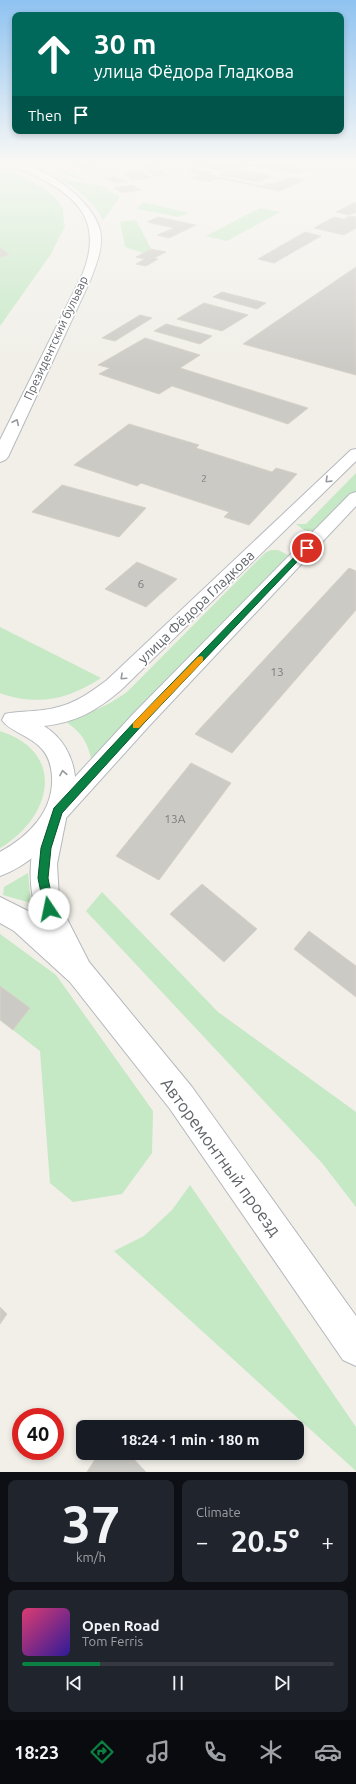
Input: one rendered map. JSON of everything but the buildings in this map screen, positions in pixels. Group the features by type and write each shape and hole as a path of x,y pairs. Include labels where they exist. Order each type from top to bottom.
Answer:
{"main road":[{"name":"Президентский бульвар","path":"0,425 57,329 80,266 87,238 85,231"},
{"name":"Президентский бульвар","path":"0,457 57,329 91,263 96,245 96,231"},
{"name":"улица Фёдора Гладкова","path":"0,864 24,850 40,835 142,719 289,542 356,453"},
{"name":"улица Фёдора Гладкова","path":"5,717 44,719 65,714 87,705 289,542 356,497"},
{"name":"Авторемонтный проезд","path":"5,717 33,729 47,740 56,751 62,763 64,794 46,848 43,878 49,909 80,973"},
{"name":"Авторемонтный проезд","path":"0,909 23,922 80,973 181,1098 356,1347"}],"green space":[{"path":"0,231 63,231 51,254 0,326"},
{"path":"122,231 142,231 151,249 143,253 125,247"},
{"path":"216,231 246,231 227,241 206,236"},
{"path":"356,473 356,493 313,532 304,530 296,524 306,524"},
{"path":"271,550 278,550 290,556 93,765 84,739 64,720 98,709 128,691 265,553"},
{"path":"0,627 101,678 77,691 41,700 16,698 0,693"},
{"path":"0,731 22,741 36,754 43,770 45,786 40,804 31,820 17,835 0,848"},
{"path":"28,873 31,903 3,895 4,887"},
{"path":"102,892 218,1012 356,1112 356,1207 322,1163 86,911"},
{"path":"0,934 56,975 153,1111 152,1153 122,1194 73,1202 50,1183 40,1051 13,1030 30,1008 0,986"},
{"path":"190,1185 356,1427 356,1471 304,1424 304,1420 300,1420 114,1251 144,1236 172,1210"}],"slow traffic":[{"path":"136,726 201,659"}],"route":[{"path":"49,909 43,878 46,848 54,819 58,811 142,719 307,548"}]}
